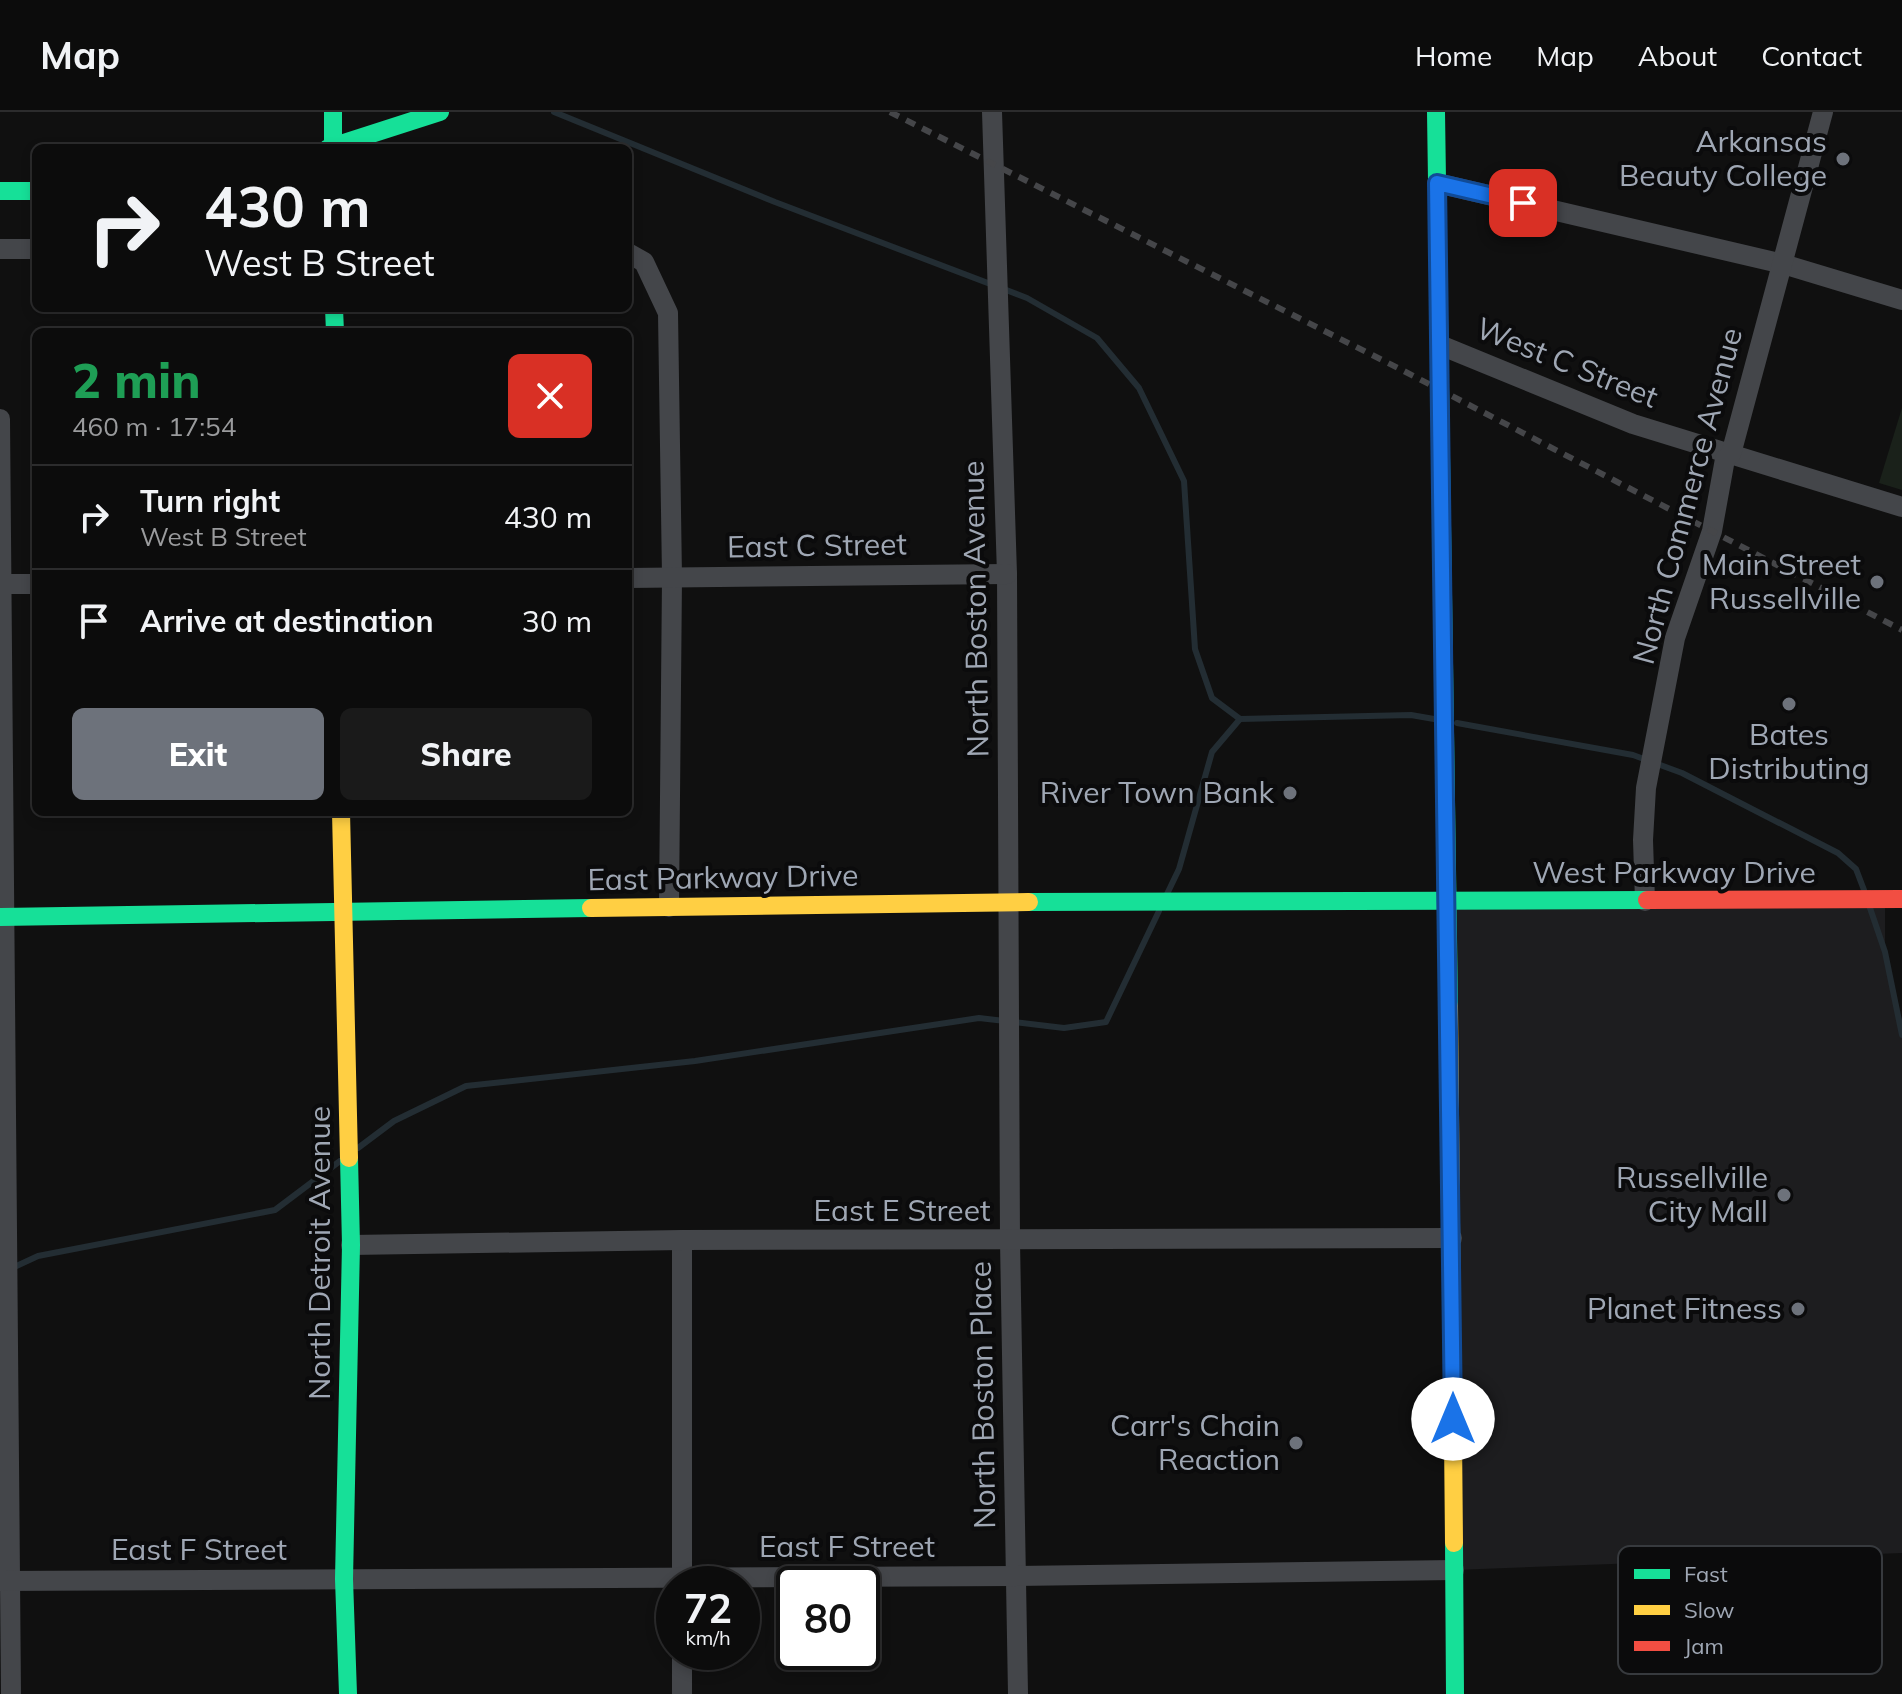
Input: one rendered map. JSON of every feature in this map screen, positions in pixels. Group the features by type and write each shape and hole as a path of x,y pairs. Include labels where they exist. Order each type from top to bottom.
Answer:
{"main road":[{"path":"331,144 333,112"},
{"path":"343,144 440,112"},
{"path":"1436,112 1452,1238 1455,1694"},
{"path":"0,191 32,191"},
{"name":"North Detroit Avenue","path":"341,816 351,1245 344,1579 348,1694"},
{"name":"West Parkway Drive","path":"1447,902 1894,899"},
{"name":"East Parkway Drive","path":"2,917 1009,902 1447,902"}],"street":[{"name":"North Boston Avenue","path":"992,112 1001,315 1007,574 1009,902"},
{"name":"North Commerce Avenue","path":"1645,901 1643,840 1646,788 1675,638 1712,531 1725,459 1731,454 1823,112"},
{"path":"1437,183 1783,264 1902,300"},
{"path":"0,249 32,249"},
{"path":"636,258 668,313 672,577 669,907"},
{"name":"West C Street","path":"1440,345 1633,424 1902,507"},
{"path":"0,419 2,917 8,1289 5,1581 11,1694"},
{"name":"East C Street","path":"632,578 1007,574"},
{"path":"1,584 32,584"},
{"name":"North Boston Place","path":"1009,902 1010,1241 1018,1694"},
{"name":"East E Street","path":"351,1245 682,1240 1452,1238"},
{"path":"682,1240 682,1566"},
{"name":"East F Street","path":"760,1580 1454,1570"},
{"name":"East F Street","path":"5,1581 656,1581"},
{"path":"682,1670 682,1694"}],"shaded area":[{"path":"1902,408 1902,490 1879,483"},
{"name":"Russellville City Mall","path":"1885,899 1885,952 1902,1035 1902,1553 1882,1554 1882,1546 1618,1546 1618,1564 1454,1570 1447,902"}],"waterway":[{"path":"554,112 775,202 1027,298 1097,338 1139,388 1184,481 1195,649 1212,698 1240,719 1411,715 1434,719"},
{"path":"1167,894 1179,869 1212,752 1240,719"},
{"path":"1457,723 1633,755 1682,773 1838,853 1856,869 1864,890"},
{"path":"1870,908 1885,952 1902,1035"},
{"path":"358,1148 394,1121 466,1086 695,1061 979,1018 1064,1028 1106,1022 1159,911"},
{"path":"10,1269 38,1256 275,1210 340,1161"}],"railway":[{"path":"890,112 1400,369 1902,630"}],"traffic: fast":[{"path":"333,112 333,144"},
{"path":"340,144 440,112"},
{"path":"1436,112 1449,1006"},
{"path":"0,191 32,191"},
{"path":"334,312 335,328"},
{"path":"1029,902 1647,900"},
{"path":"0,917 591,908"},
{"path":"348,1694 344,1579 351,1245 349,1158"},
{"path":"1454,1543 1455,1694"}],"traffic: slow":[{"path":"341,816 349,1158"},
{"path":"591,908 1029,902"},
{"path":"1449,1006 1454,1543"}],"traffic: jam":[{"path":"1647,900 1902,899"}],"place":[{"name":"Arkansas Beauty College","path":"1843,159"},
{"name":"Main Street Russellville","path":"1877,582"},
{"name":"Bates Distributing","path":"1789,704"},
{"name":"River Town Bank","path":"1290,793"},
{"name":"Russellville City Mall","path":"1784,1195"},
{"name":"Planet Fitness","path":"1798,1309"},
{"name":"Carr's Chain Reaction","path":"1296,1443"}],"route":[{"path":"1453,1419 1437,183 1523,203"}]}
